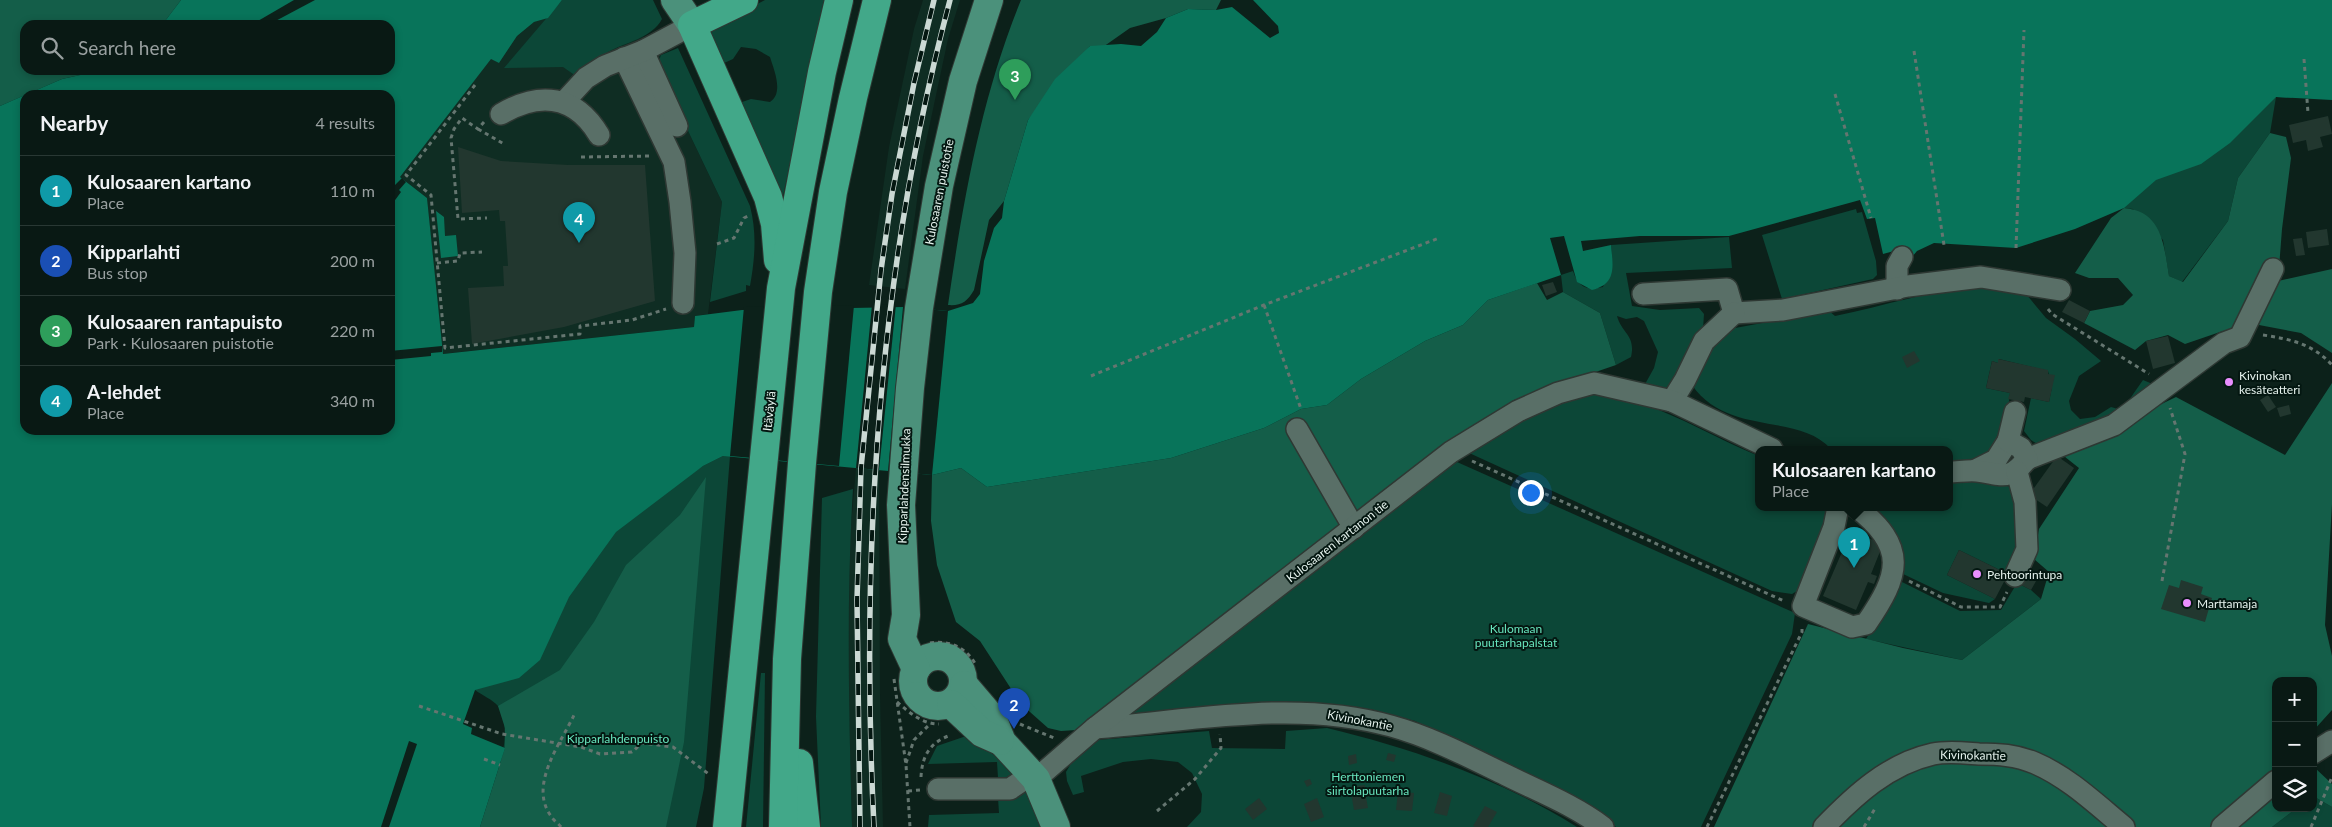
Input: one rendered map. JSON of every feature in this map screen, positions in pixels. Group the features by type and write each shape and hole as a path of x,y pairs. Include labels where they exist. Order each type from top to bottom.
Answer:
{"highway":[{"path":"744,0 689,12 768,197 775,224 782,288"},
{"name":"Itäväylä","path":"727,827 721,777 765,460 782,288 822,72 839,0"},
{"path":"783,827 787,659 802,463 818,292 833,192 853,98 877,0"},
{"path":"787,659 806,827"},
{"path":"718,827 721,777"}],"main road":[{"path":"675,0 689,12"},
{"name":"Kulosaaren puistotie","path":"910,388 919,308 934,213 949,136 963,81 990,0"},
{"name":"Kipparlahdensilmukka","path":"910,388 903,470 902,549 906,614 915,669"},
{"path":"948,657 957,664 963,674 957,694 940,707 930,706 920,700 914,685 915,669 948,657"},
{"path":"957,694 972,725 982,733 1011,733"},
{"path":"957,694 1011,733 1034,777 1056,827"}],"street":[{"path":"564,102 586,78 605,66 634,55 689,12"},
{"path":"634,55 677,126"},
{"path":"634,55 674,162 684,253 683,303"},
{"path":"501,114 513,107 544,99 564,102 582,113 592,123 599,135"},
{"path":"1897,289 1897,266 1902,257"},
{"path":"1953,472 1976,470 1998,476 2114,425 2224,343 2240,337 2273,269"},
{"path":"1672,401 1685,380 1704,341 1734,313 1783,310 1897,289 1981,277 2060,290"},
{"path":"1643,294 1727,290 1734,313"},
{"name":"Kulosaaren kartanon tie","path":"929,789 1010,788 1034,777 1451,452 1518,411 1558,393 1594,383 1672,401 1693,413 1765,446"},
{"path":"1976,470 1996,460 2008,441 2015,412"},
{"path":"1299,419 1354,528"},
{"path":"2008,441 2021,448 2025,502 2027,549 2015,576"},
{"path":"1837,511 1834,526 1803,606 1852,627 1866,624 1883,599 1893,572 1893,554 1884,532 1860,511"},
{"name":"Kivinokantie","path":"1089,733 1220,716 1322,713 1392,726 1418,735 1484,764 1573,808 1603,827"},
{"path":"2317,750 2332,741"},
{"name":"Kivinokantie","path":"1824,827 1868,785 1887,773 1933,754 1956,753 2010,755 2034,762 2069,782 2124,827"},
{"path":"2222,827 2272,784"}],"path":[{"path":"2016,248 2024,30"},
{"path":"1914,51 1944,244"},
{"path":"2304,58 2308,113"},
{"path":"475,85 406,175 431,195 445,348 580,334 580,326 632,320 683,303"},
{"path":"1835,94 1871,218"},
{"path":"478,129 494,112 501,114"},
{"path":"487,218 458,219 451,138 454,129 462,118 504,144"},
{"path":"581,157 671,156"},
{"path":"717,244 734,238 744,218 757,211"},
{"path":"1091,376 1264,305 1439,238"},
{"path":"437,263 458,260 460,253 482,252"},
{"path":"2026,284 2052,314 2166,386 2185,454 2162,581"},
{"path":"1264,305 1299,419"},
{"path":"2240,337 2256,334 2291,340 2314,348 2332,365"},
{"path":"1451,452 1789,603 1803,606 1802,632 1706,827"},
{"path":"1893,572 1961,607 2000,607 2015,576"},
{"path":"910,827 906,765 898,702 915,669"},
{"path":"898,702 913,715 930,724 914,740 906,765"},
{"path":"418,706 502,734 581,747 600,754 632,752 642,743 673,747 721,777"},
{"path":"561,827 550,816 542,792 548,765 560,745 574,714"},
{"path":"1157,812 1195,779 1221,748 1220,716"},
{"path":"929,789 922,762 928,750 938,741 966,730 972,725"},
{"path":"1011,733 1071,739 1089,733"},
{"path":"484,759 500,765"},
{"path":"2311,827 2332,777"}],"shaded area":[{"path":"181,0 562,0 548,18 534,22 517,36 499,63 491,59 400,177 427,198 443,354 694,327 695,316 742,310 903,307 948,311 973,303 980,294 984,261 994,228 1002,218 1004,201 1028,120 1055,79 1090,46 1121,44 1141,46 1157,32 1166,18 1188,9 1216,10 1232,7 1270,38 1279,33 1278,26 1253,0 2332,0 2332,100 2276,97 2230,143 2201,164 2156,180 2124,208 2075,229 2016,248 1934,243 1917,251 1912,257 1894,251 1883,254 1875,218 1867,219 1860,200 1729,236 1640,236 1581,241 1583,251 1611,245 1612,273 1610,279 1600,287 1592,290 1577,282 1564,236 1550,238 1561,275 1488,300 1463,325 1425,341 1361,379 1327,405 1301,409 1264,428 1171,458 987,487 961,468 932,475 723,456 703,466 616,532 569,597 540,660 519,678 475,690 463,724 472,728 471,734 505,748 480,827 0,827 0,106 20,97 20,435 395,435 395,90 37,90 62,79 80,75 395,75 395,20 166,20"},
{"path":"609,0 661,55 657,66 722,202 708,314 695,316 694,327 442,354 427,198 400,177 491,58 499,63 517,36 534,22"},
{"path":"923,0 960,0 948,39 923,156 905,289 869,285 889,147 914,29"},
{"path":"436,211 444,217 445,236 456,235 458,256 441,258"},
{"path":"856,468 879,470 880,694 883,827 852,827 848,681 848,561"}],"green space":[{"path":"0,0 181,0 166,20 20,20 20,75 80,75 62,79 37,90 20,90 20,97 0,106"},
{"path":"562,0 653,0 662,19 652,31 608,52 576,76 563,67 504,68"},
{"path":"765,0 826,0 783,196 777,200 739,103 751,99 770,102 774,98 777,81 770,57 756,49 741,47 733,59 722,64 710,29"},
{"path":"1021,0 1221,0 1216,10 1188,9 1166,18 1130,28 1103,47 1090,46 1028,120 1004,201 989,220 974,290 969,298 963,302 957,305 948,305 967,189 984,112 1007,37"},
{"path":"678,48 750,206 754,226 754,256 750,286 746,285 746,291 710,302 722,202 657,66 661,55"},
{"path":"2287,85 2292,98 2276,97 2270,133 2238,178 2228,221 2182,282 2169,276 2163,240 2133,209 2124,208 2128,183"},
{"path":"2270,133 2286,137 2291,158 2278,281 2332,269 2332,353 2301,333 2259,325 2220,332 2185,344 2168,335 2146,341 2135,350 2084,323 2090,311 2123,305 2133,295 2118,278 2089,278 2075,273 2111,218 2124,208 2137,211 2154,223 2163,242 2169,276 2183,282 2228,221 2238,178"},
{"path":"1856,209 1857,213 1862,212 1876,261 1877,275 1873,279 1782,299 1762,235"},
{"path":"1729,237 1732,268 1626,273 1632,306 1660,310 1699,308 1704,314 1703,329 1671,391 1644,386 1654,368 1658,352 1644,321 1637,317 1626,319 1617,316 1630,339 1632,350 1631,357 1616,365 1600,313 1563,292 1561,275 1573,271 1580,284 1588,288 1603,287 1612,258 1611,245"},
{"path":"1537,283 1547,300 1563,292 1600,313 1616,365 1514,400 1440,453 1094,721 1076,730 1061,731 1048,728 1021,704 980,641 956,622 937,565 931,521 932,475 961,468 987,487 1171,458 1264,428 1301,409 1327,405 1361,379 1425,341 1463,325 1488,300"},
{"path":"1982,285 2026,294 2046,318 2101,361 2079,376 2069,401 2071,410 2080,419 2095,417 2111,407 2122,410 2143,380 2155,385 2130,408 2039,445 2031,440 2024,431 2031,398 2049,402 2052,387 2048,371 1999,359 1998,363 1992,361 1986,388 2010,393 2005,433 1984,459 1953,466 1953,446 1827,446 1817,438 1800,431 1724,412 1707,401 1692,385 1710,346 1735,328 1829,311 1835,316 1963,287"},
{"path":"2332,383 2332,504 2325,625 2332,656 2332,710 2317,727 2317,677 2272,677 2272,812 2292,812 2272,827 1714,827 1808,624 1903,648 1962,660 2041,599 2049,572 2034,559 2039,529 2079,468 2060,453 2176,397 2285,455"},
{"path":"1583,393 1629,400 1673,416 1755,454 1755,511 1831,511 1797,591 1792,594 1772,591 1467,452 1505,424"},
{"name":"Kipparlahdenpuisto","path":"723,456 730,456 704,788 696,827 550,827 537,792 501,760 505,733 501,711 498,706 475,690 488,607 703,466"},
{"name":"Kulomaan puutarhapalstat","path":"1457,462 1795,613 1792,634 1701,827 1616,827 1597,811 1568,794 1415,721 1370,709 1216,709 1114,718 1448,463"},
{"name":"Kipparlahdenpuisto","path":"706,477 684,742 666,827 480,827 505,748 505,728 498,706 560,670 594,622 626,565 680,515"},
{"path":"1953,478 1995,480 2010,487 2021,509 2017,544 2008,574 1959,550 1947,575 1995,599 1989,603 1943,593 1901,573 1868,511 1953,511"},
{"path":"853,489 849,616 852,827 821,827 816,717 822,498"},
{"path":"1898,580 1960,611 2001,610 2017,583 2031,590 2041,599 1962,660 1866,639 1890,600"},
{"path":"761,673 765,673 763,827 746,827"},
{"name":"Herttoniemen siirtolapuutarha","path":"1327,728 1360,736 1456,767 1518,794 1577,827 1187,827 1201,812 1202,794 1192,773 1178,762 1151,759 1123,762 1081,776 1084,792 1073,795 1067,781 1066,772 1073,760 1096,740 1209,731 1212,748 1285,749 1286,731"},
{"path":"972,734 1016,772 1006,778 998,778 997,762 928,764 937,746"},
{"path":"2317,770 2332,784 2332,807 2317,798"},
{"path":"1029,789 1044,827 928,827 929,815 999,813 998,798"},
{"path":"2317,798 2332,807 2332,827 2272,827 2292,812 2317,812"}],"pier":[{"path":"294,0 315,0 277,20 260,20"},
{"path":"402,178 406,182 399,190 401,192 395,200 395,185"},
{"path":"896,304 879,470 856,468 872,305"},
{"path":"854,305 839,466 730,456 744,307"},
{"path":"903,307 948,311 932,475 888,471"},
{"path":"442,346 442,352 431,353 431,356 395,360 395,351"},
{"path":"409,741 417,744 389,827 381,827"}],"building":[{"path":"2328,116 2332,134 2320,137 2323,147 2308,151 2306,140 2293,143 2289,125"},
{"path":"458,147 501,161 568,165 645,165 655,301 564,327 472,344 468,288 504,286 503,266 508,266 505,221 500,221 499,210 462,213"},
{"path":"2327,229 2329,245 2308,248 2306,232"},
{"path":"2302,238 2305,255 2296,256 2293,239"},
{"path":"1553,282 1557,292 1546,296 1542,285"},
{"path":"2069,300 2090,311 2084,323 2062,312"},
{"path":"2168,336 2175,363 2153,369 2146,341"},
{"path":"1914,351 1920,361 1907,368 1902,357"},
{"path":"1998,359 2048,370 2048,374 2055,375 2049,402 2025,397 2024,402 2008,399 2010,393 1986,388 1992,361 1998,363"},
{"path":"2268,395 2276,407 2268,412 2260,400"},
{"path":"2289,405 2291,414 2280,417 2277,408"},
{"path":"2057,456 2074,468 2047,507 2029,495"},
{"path":"1851,531 1883,544 1871,574 1877,576 1874,584 1868,582 1856,610 1823,596"},
{"name":"Pehtoorintupa","path":"1959,550 2008,574 1995,599 1947,575"},
{"path":"2025,567 2040,574 2031,590 2017,583"},
{"name":"Marttamaja","path":"2181,580 2203,587 2201,594 2212,598 2205,622 2161,609 2169,585 2179,588"},
{"path":"1388,753 1396,755 1394,762 1386,760"},
{"path":"1356,754 1357,763 1349,765 1348,756"},
{"path":"1310,779 1312,784 1307,787 1304,781"},
{"path":"1365,785 1365,789 1368,788 1369,796 1366,797 1368,808 1354,810 1350,787"},
{"path":"1398,791 1414,793 1412,811 1396,810"},
{"path":"1440,792 1452,796 1447,816 1434,813"},
{"path":"1259,798 1267,809 1253,820 1245,809"},
{"path":"1317,798 1324,817 1311,822 1304,804"},
{"path":"1485,806 1497,812 1488,827 1473,826"}],"railway":[{"path":"860,827 857,600 861,468 881,270 892,194 914,83 934,0"},
{"path":"874,827 870,723 870,619 873,515 880,410 891,307 906,204 925,101 950,0"}],"place":[{"name":"Kulosaaren rantapuisto","path":"1015,100"},
{"name":"A-lehdet","path":"579,243"},
{"name":"Kivinokan kesäteatteri","path":"2229,382"},
{"name":"Kulosaaren kartano","path":"1854,568"},
{"name":"Pehtoorintupa","path":"1977,574"},
{"name":"Marttamaja","path":"2187,603"},
{"name":"Kipparlahti","path":"1014,729"}]}
